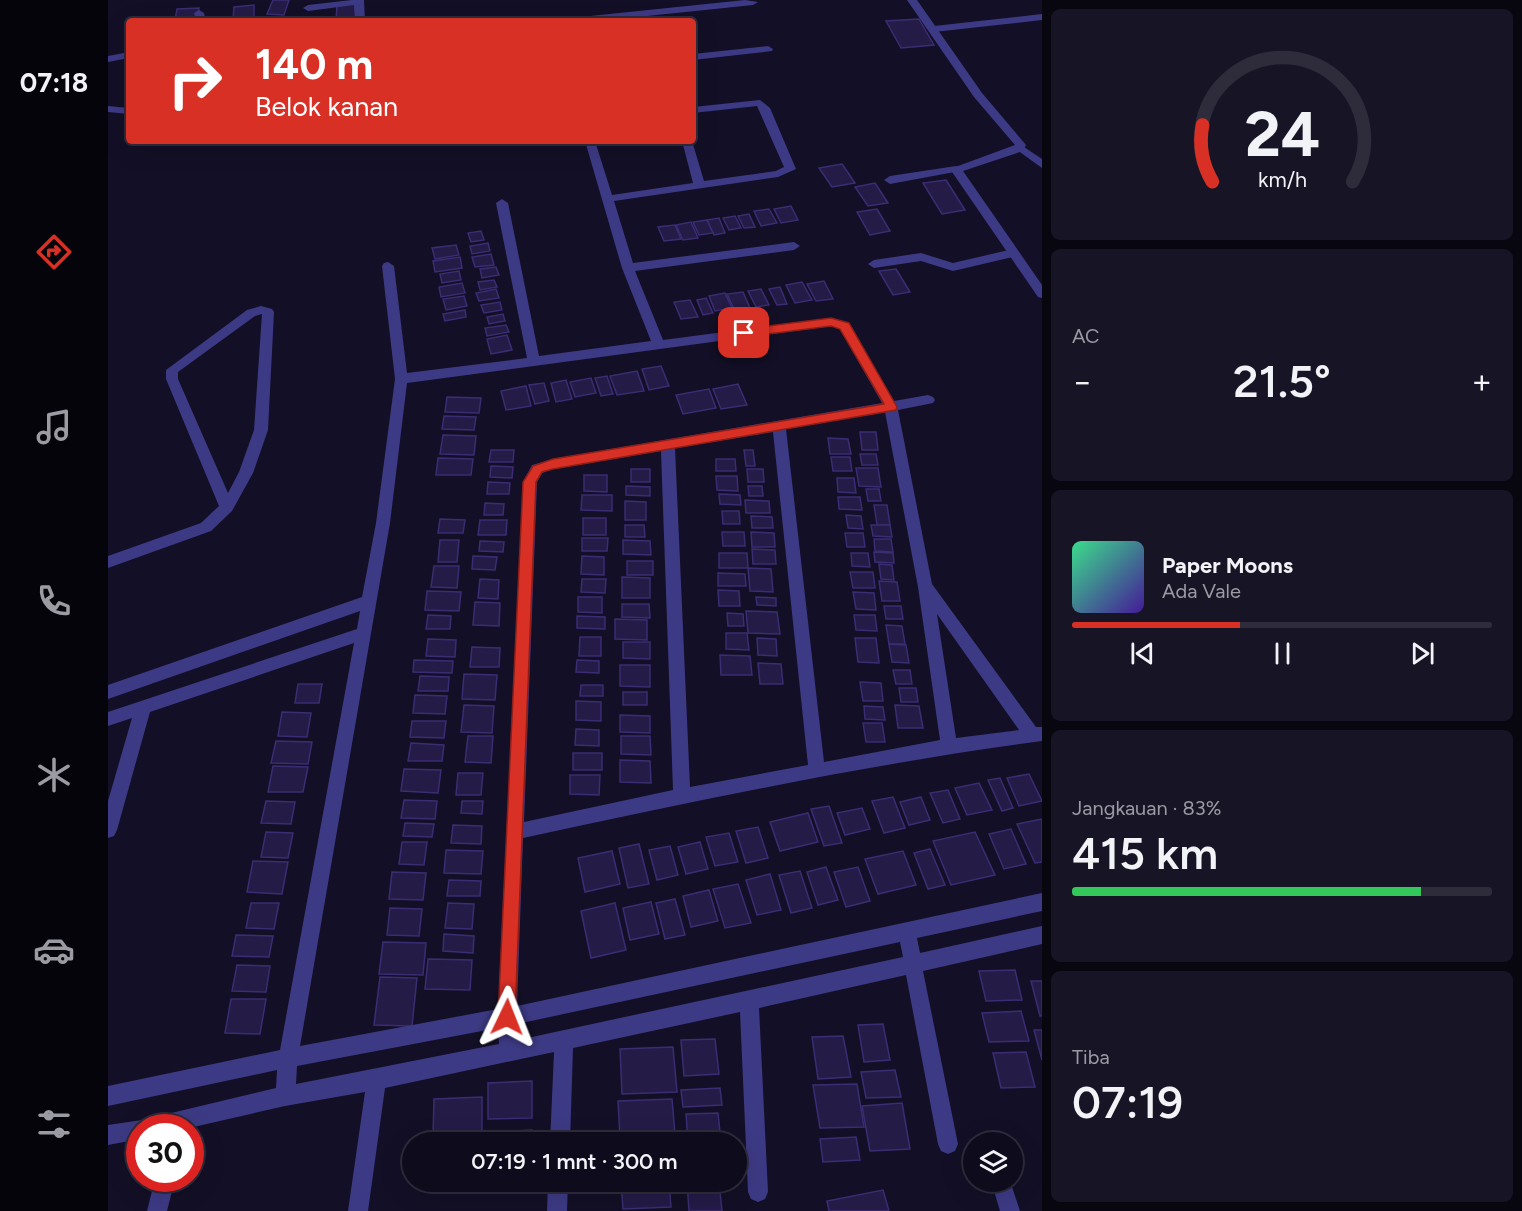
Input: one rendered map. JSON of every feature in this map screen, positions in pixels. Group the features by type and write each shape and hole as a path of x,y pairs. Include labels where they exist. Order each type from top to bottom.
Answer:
{"street":[{"path":"643,0 649,17"},
{"path":"912,0 934,28 978,95 1021,148 1042,165"},
{"path":"308,8 359,1 360,18"},
{"path":"630,18 753,2"},
{"path":"934,28 1042,16"},
{"path":"696,57 768,49"},
{"path":"108,59 126,56"},
{"path":"606,199 786,173 790,169 765,108 760,103 696,110"},
{"path":"108,109 126,111"},
{"path":"591,144 628,268 658,344"},
{"path":"688,144 700,186"},
{"path":"890,180 956,169 1021,148"},
{"path":"956,169 1042,294"},
{"path":"502,203 534,361"},
{"path":"628,268 794,246"},
{"path":"874,264 921,257 953,267 1013,253"},
{"path":"285,1096 288,1058 383,523 401,379 388,266"},
{"path":"108,562 206,527 227,507 246,473 261,430 268,312 261,310 251,313 171,370 172,379 227,507"},
{"path":"401,379 831,322 844,326 891,407 925,587 949,746"},
{"path":"509,1050 507,1017 530,482 537,469 553,464 779,424 928,400"},
{"path":"779,424 818,772"},
{"path":"668,444 682,796"},
{"path":"514,832 682,796 949,746 1037,735 925,587"},
{"path":"108,692 369,601"},
{"path":"108,718 363,633"},
{"path":"108,830 143,707"},
{"path":"108,1096 288,1058 507,1017 907,933 1042,902"},
{"path":"907,933 948,1144"},
{"path":"204,1118 285,1096 376,1080 749,1001 913,962 1042,935"},
{"path":"749,1001 758,1192"},
{"path":"560,1132 564,1040"},
{"path":"358,1211 376,1080"},
{"path":"108,1135 126,1132"},
{"path":"158,1211 162,1192"},
{"path":"556,1211 557,1192"}],"building":[{"path":"273,0 289,0 284,15 267,14"},
{"path":"356,4 356,18 336,18 337,5"},
{"path":"254,5 254,18 233,18 234,7"},
{"path":"199,8 197,18 175,18 177,9"},
{"path":"919,19 934,45 901,48 886,21"},
{"path":"842,164 855,183 832,187 819,168"},
{"path":"946,180 965,210 942,214 923,183"},
{"path":"875,183 888,203 868,206 855,187"},
{"path":"791,206 798,220 781,223 774,209"},
{"path":"769,209 777,223 761,226 754,211"},
{"path":"877,209 890,231 870,235 857,212"},
{"path":"749,214 755,227 744,228 738,216"},
{"path":"735,216 741,228 729,230 723,218"},
{"path":"719,218 725,233 714,235 707,220"},
{"path":"707,220 713,233 699,235 693,222"},
{"path":"691,222 698,238 683,240 676,225"},
{"path":"675,225 681,239 664,241 658,227"},
{"path":"481,231 484,240 471,242 468,233"},
{"path":"488,243 490,251 472,254 470,246"},
{"path":"456,245 459,255 435,259 432,248"},
{"path":"491,254 494,265 475,267 472,257"},
{"path":"460,257 462,268 435,272 433,261"},
{"path":"496,267 499,275 482,278 480,269"},
{"path":"896,269 910,292 893,295 879,271"},
{"path":"459,271 461,280 442,283 440,274"},
{"path":"494,280 497,287 480,290 478,282"},
{"path":"824,281 833,299 816,301 807,284"},
{"path":"802,282 812,300 795,303 786,285"},
{"path":"462,283 465,293 441,297 439,287"},
{"path":"780,287 787,304 777,305 769,289"},
{"path":"496,289 499,298 479,301 476,293"},
{"path":"761,289 769,305 756,307 748,291"},
{"path":"743,292 750,308 735,311 727,294"},
{"path":"725,293 732,308 715,311 709,296"},
{"path":"464,296 467,306 446,310 443,299"},
{"path":"706,298 713,313 703,315 697,300"},
{"path":"690,300 698,317 681,319 674,302"},
{"path":"500,302 502,310 484,313 481,305"},
{"path":"465,310 466,317 445,321 443,314"},
{"path":"503,314 505,321 489,324 487,317"},
{"path":"506,325 509,332 487,336 485,328"},
{"path":"507,335 512,350 491,354 487,339"},
{"path":"661,366 669,386 649,390 642,369"},
{"path":"637,371 644,391 617,395 610,376"},
{"path":"607,376 613,394 601,396 595,378"},
{"path":"591,378 596,393 575,397 570,382"},
{"path":"566,380 572,399 556,402 551,383"},
{"path":"544,383 549,401 535,404 529,385"},
{"path":"738,384 747,405 721,409 713,389"},
{"path":"526,386 531,406 506,410 501,391"},
{"path":"709,389 716,408 683,414 676,395"},
{"path":"447,397 481,398 479,413 445,412"},
{"path":"444,416 476,417 474,430 442,429"},
{"path":"860,432 876,432 878,450 862,450"},
{"path":"443,435 476,436 474,455 440,454"},
{"path":"828,438 848,439 851,454 830,454"},
{"path":"491,450 514,450 513,462 489,462"},
{"path":"744,450 753,450 755,466 746,466"},
{"path":"860,454 876,454 878,465 862,465"},
{"path":"831,457 850,457 852,471 833,471"},
{"path":"438,458 473,459 471,475 436,475"},
{"path":"716,459 735,459 736,471 716,471"},
{"path":"491,466 513,467 512,478 490,477"},
{"path":"856,468 878,468 881,487 859,486"},
{"path":"631,469 650,469 650,482 631,482"},
{"path":"747,469 763,469 764,482 748,482"},
{"path":"584,475 607,475 607,492 584,491"},
{"path":"716,476 737,476 738,491 717,490"},
{"path":"837,478 854,478 856,493 838,492"},
{"path":"488,482 510,483 509,494 487,494"},
{"path":"626,486 650,487 650,496 626,495"},
{"path":"748,486 762,486 763,496 749,496"},
{"path":"866,489 879,489 881,501 868,501"},
{"path":"719,494 740,495 741,505 720,504"},
{"path":"582,495 612,495 612,511 581,510"},
{"path":"838,497 860,497 862,510 839,509"},
{"path":"745,500 769,501 770,513 746,513"},
{"path":"625,501 646,502 646,520 625,520"},
{"path":"485,503 504,504 503,515 484,515"},
{"path":"874,505 887,505 890,525 877,525"},
{"path":"722,511 739,511 740,524 723,524"},
{"path":"846,515 861,516 863,529 848,528"},
{"path":"751,516 772,517 773,528 752,528"},
{"path":"583,518 606,518 606,535 583,535"},
{"path":"440,519 465,520 463,533 438,533"},
{"path":"480,520 507,520 506,535 478,535"},
{"path":"625,525 644,525 645,537 625,537"},
{"path":"871,525 890,525 892,537 873,536"},
{"path":"722,532 744,532 745,546 723,546"},
{"path":"751,532 774,533 775,547 752,547"},
{"path":"845,533 863,533 865,547 847,547"},
{"path":"582,538 608,538 607,551 582,551"},
{"path":"874,539 891,539 893,552 875,551"},
{"path":"440,540 459,540 457,562 438,562"},
{"path":"623,540 650,541 651,555 623,554"},
{"path":"480,541 504,542 503,552 479,551"},
{"path":"752,549 775,550 776,564 753,564"},
{"path":"874,552 893,553 894,563 875,562"},
{"path":"719,553 747,553 748,568 719,568"},
{"path":"851,553 868,553 870,567 852,566"},
{"path":"473,556 497,557 495,570 472,569"},
{"path":"582,556 604,557 604,575 581,574"},
{"path":"627,561 653,561 653,575 627,575"},
{"path":"879,564 892,565 894,580 881,579"},
{"path":"434,566 459,566 457,588 431,587"},
{"path":"748,568 771,569 773,592 750,591"},
{"path":"850,572 873,572 875,588 853,588"},
{"path":"718,573 745,574 746,586 718,586"},
{"path":"622,577 650,578 650,598 622,598"},
{"path":"480,579 499,580 498,599 478,598"},
{"path":"582,579 606,579 605,593 581,592"},
{"path":"879,581 897,582 900,601 882,601"},
{"path":"718,590 739,591 740,606 719,606"},
{"path":"427,591 461,592 459,611 425,610"},
{"path":"853,592 874,593 876,610 856,609"},
{"path":"578,597 602,597 602,613 578,612"},
{"path":"756,597 776,598 776,606 757,605"},
{"path":"475,602 500,603 499,626 473,625"},
{"path":"622,604 649,604 650,618 622,617"},
{"path":"884,606 901,606 903,619 886,619"},
{"path":"746,611 777,612 780,634 748,633"},
{"path":"727,613 743,614 744,626 728,626"},
{"path":"428,615 451,616 450,629 426,629"},
{"path":"854,615 875,615 877,631 856,630"},
{"path":"577,616 605,617 605,629 577,628"},
{"path":"615,619 647,620 647,640 615,639"},
{"path":"886,625 902,626 905,644 889,644"},
{"path":"726,633 747,633 749,650 726,649"},
{"path":"580,637 601,637 601,656 579,656"},
{"path":"757,638 776,639 777,656 758,655"},
{"path":"855,638 876,638 879,663 858,662"},
{"path":"428,639 456,640 455,657 426,656"},
{"path":"623,642 650,642 650,659 623,658"},
{"path":"889,644 906,645 909,663 892,662"},
{"path":"472,647 500,648 499,667 470,667"},
{"path":"720,655 750,656 752,675 721,675"},
{"path":"414,660 453,661 452,673 413,672"},
{"path":"577,660 599,661 599,673 576,672"},
{"path":"758,663 781,664 783,684 760,684"},
{"path":"620,665 650,665 650,687 620,686"},
{"path":"893,670 910,670 912,684 896,684"},
{"path":"464,674 497,675 495,700 462,699"},
{"path":"420,676 449,677 448,691 418,691"},
{"path":"860,682 881,683 883,701 863,701"},
{"path":"298,684 322,684 319,703 295,703"},
{"path":"581,685 603,685 603,696 580,696"},
{"path":"899,688 916,688 918,702 901,702"},
{"path":"623,692 647,692 647,705 623,705"},
{"path":"415,695 447,696 445,714 413,713"},
{"path":"576,701 601,702 601,721 576,720"},
{"path":"464,705 494,706 492,733 461,732"},
{"path":"895,705 919,706 923,728 898,728"},
{"path":"864,706 883,707 885,720 865,719"},
{"path":"282,712 311,713 307,737 278,736"},
{"path":"620,715 650,716 650,733 620,732"},
{"path":"412,721 446,721 444,738 410,737"},
{"path":"863,723 882,723 885,742 866,742"},
{"path":"576,729 599,730 599,746 575,745"},
{"path":"468,736 493,736 491,763 465,762"},
{"path":"621,736 650,736 651,755 621,754"},
{"path":"276,741 312,742 308,764 271,763"},
{"path":"411,743 444,745 442,761 408,761"},
{"path":"573,753 602,753 602,770 573,770"},
{"path":"620,760 650,761 651,783 620,782"},
{"path":"273,766 308,767 303,792 268,792"},
{"path":"404,769 441,770 438,793 401,791"},
{"path":"458,773 483,773 481,795 456,795"},
{"path":"1029,774 1042,801 1019,806 1007,778"},
{"path":"570,775 600,775 599,795 570,794"},
{"path":"1000,778 1013,808 1002,811 988,780"},
{"path":"979,783 992,810 967,815 955,788"},
{"path":"948,790 960,819 943,823 930,793"},
{"path":"893,797 905,828 884,833 872,801"},
{"path":"921,797 930,820 909,825 900,802"},
{"path":"404,800 437,801 435,819 401,818"},
{"path":"266,801 295,802 291,824 261,823"},
{"path":"462,801 483,801 482,814 461,813"},
{"path":"829,806 842,843 824,846 811,809"},
{"path":"862,808 870,829 845,835 837,813"},
{"path":"808,813 818,842 780,851 770,822"},
{"path":"1042,819 1042,862 1035,863 1017,824"},
{"path":"405,823 434,824 432,837 403,836"},
{"path":"453,825 482,826 481,844 451,843"},
{"path":"758,827 768,858 746,863 736,831"},
{"path":"1011,829 1026,864 1004,869 989,834"},
{"path":"266,832 293,833 288,858 261,857"},
{"path":"975,832 995,875 951,885 933,841"},
{"path":"729,833 738,862 715,866 706,837"},
{"path":"402,842 427,842 424,865 399,864"},
{"path":"700,842 708,869 686,874 678,847"},
{"path":"639,844 649,884 628,888 619,848"},
{"path":"670,846 678,875 657,880 649,850"},
{"path":"930,849 945,885 928,889 914,853"},
{"path":"446,850 483,851 481,874 444,873"},
{"path":"612,851 620,884 585,892 578,858"},
{"path":"903,851 916,885 878,894 865,859"},
{"path":"253,861 288,862 282,894 247,892"},
{"path":"826,867 838,900 818,905 807,872"},
{"path":"858,867 870,901 846,907 834,872"},
{"path":"800,871 812,908 791,913 779,875"},
{"path":"392,872 426,873 423,900 389,899"},
{"path":"770,874 781,910 757,915 746,880"},
{"path":"449,880 481,881 480,896 447,896"},
{"path":"738,884 751,923 725,928 713,889"},
{"path":"709,890 718,921 691,927 683,896"},
{"path":"675,899 685,935 665,939 656,903"},
{"path":"651,902 659,934 630,940 623,908"},
{"path":"251,903 279,903 274,929 246,928"},
{"path":"448,903 474,904 472,929 445,928"},
{"path":"615,903 626,950 591,958 581,911"},
{"path":"390,908 422,909 419,936 387,935"},
{"path":"444,934 474,936 473,953 443,951"},
{"path":"236,935 273,936 269,957 232,956"},
{"path":"383,942 426,943 423,975 379,974"},
{"path":"428,959 472,960 470,990 425,989"},
{"path":"237,965 270,966 266,992 232,991"},
{"path":"1015,970 1022,1000 986,1001 979,971"},
{"path":"380,977 417,978 412,1026 374,1025"},
{"path":"1031,981 1042,981 1042,1016 1040,1016"},
{"path":"231,999 266,999 260,1034 225,1033"},
{"path":"1021,1011 1029,1041 989,1042 982,1013"},
{"path":"883,1024 890,1060 864,1062 858,1025"},
{"path":"1034,1030 1042,1030 1042,1060"},
{"path":"843,1036 851,1077 818,1079 812,1037"},
{"path":"715,1039 719,1074 684,1076 681,1040"},
{"path":"673,1047 677,1092 622,1094 620,1049"},
{"path":"1026,1052 1035,1087 1001,1088 993,1053"},
{"path":"895,1070 901,1097 866,1098 861,1072"},
{"path":"532,1081 532,1118 488,1119 488,1083"},
{"path":"857,1084 864,1127 820,1128 813,1085"},
{"path":"720,1088 722,1105 683,1107 681,1090"},
{"path":"482,1097 482,1132 433,1132 434,1099"},
{"path":"672,1099 675,1132 620,1132 618,1101"},
{"path":"902,1103 910,1149 870,1151 862,1106"},
{"path":"718,1113 720,1132 687,1132 686,1114"},
{"path":"532,1130 532,1132 497,1132"},
{"path":"856,1137 860,1160 823,1162 820,1139"},
{"path":"883,1190 889,1211 829,1211 827,1201"},
{"path":"622,1192 670,1192 671,1207 623,1209"},
{"path":"688,1192 720,1192 722,1211 689,1211"}],"route":[{"path":"507,1017 530,482 537,469 553,464 779,424 891,407 844,326 831,322 744,333"}]}
